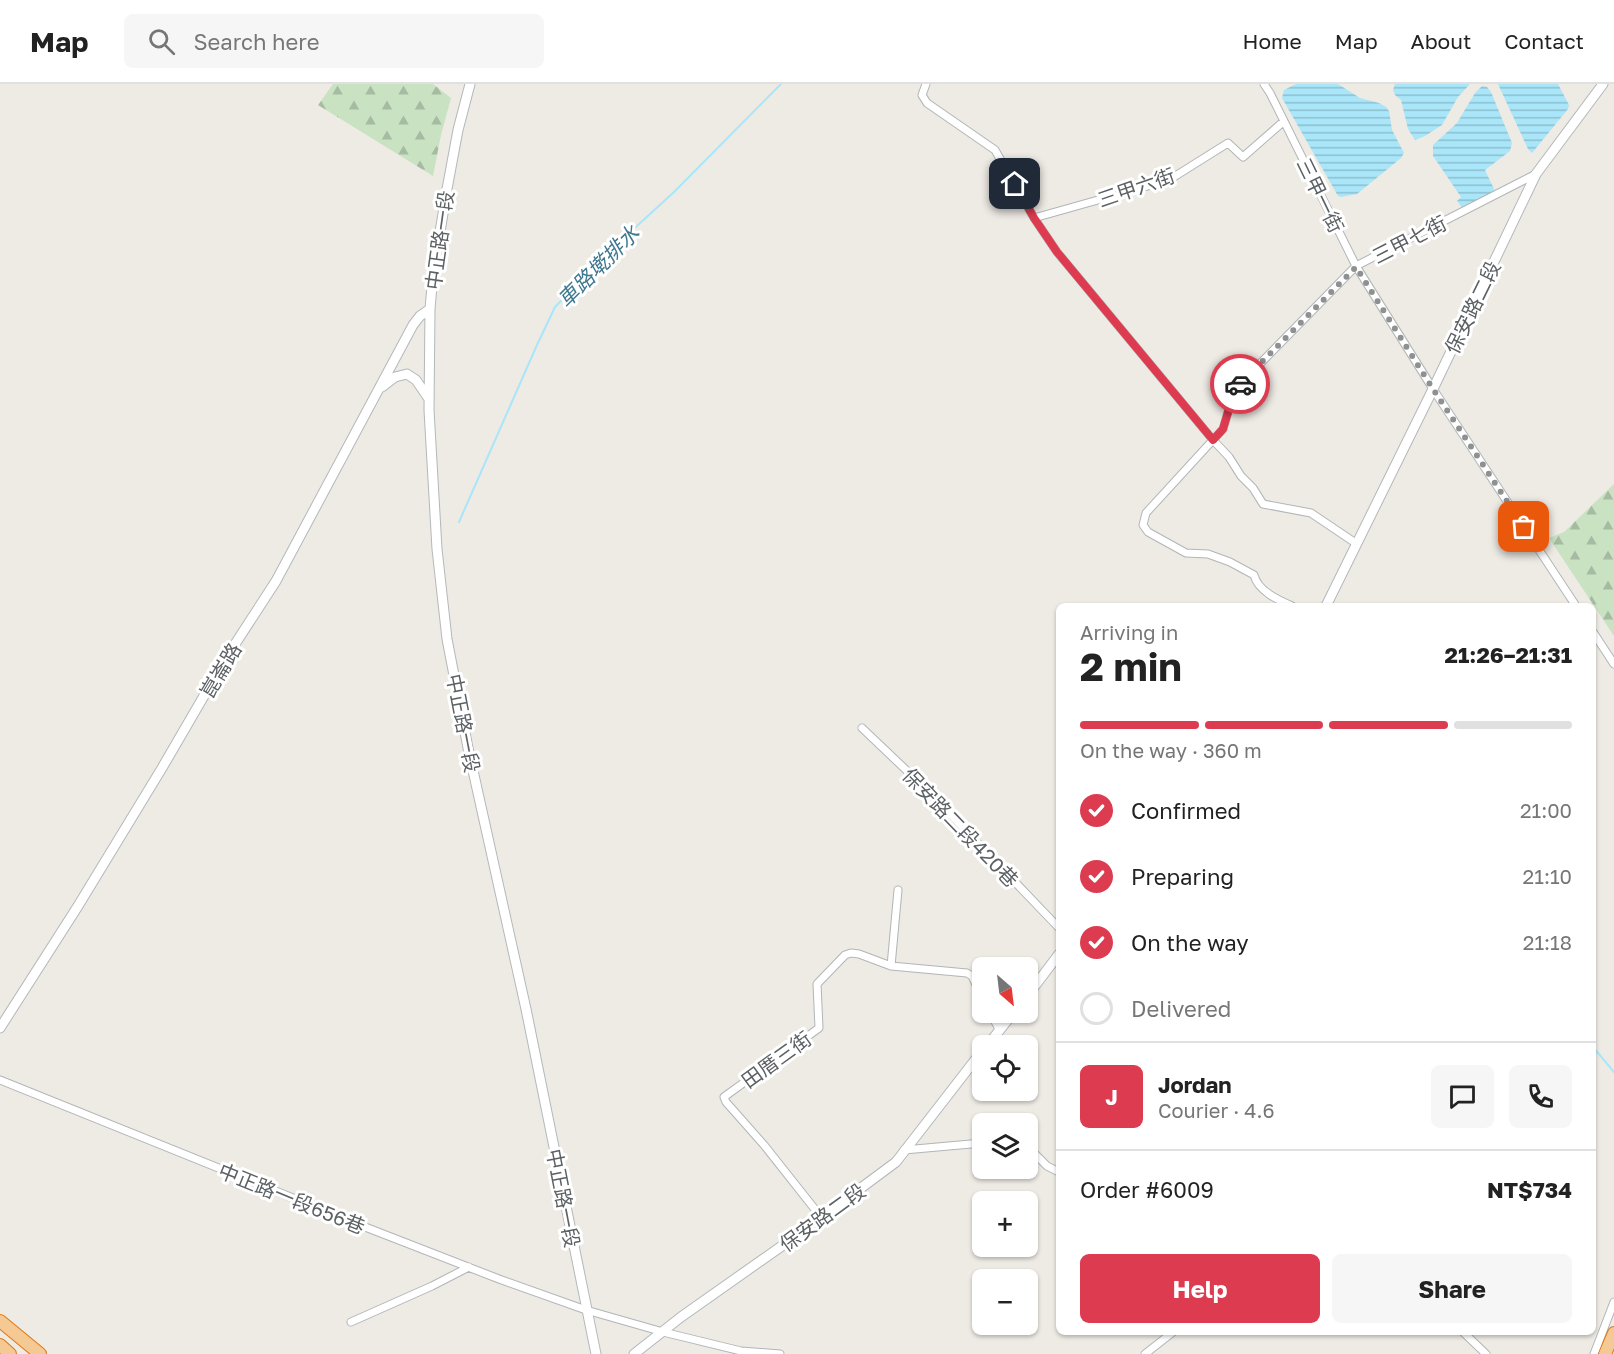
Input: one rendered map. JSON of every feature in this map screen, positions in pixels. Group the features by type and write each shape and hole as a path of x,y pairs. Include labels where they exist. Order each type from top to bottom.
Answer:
{"highway":[{"path":"0,1321 40,1354"},
{"path":"1605,1354 1613,1335"},
{"path":"0,1346 10,1354"}],"street":[{"name":"中正路一段","path":"471,84 458,130 447,189 430,309 429,399 437,549 447,639 468,748 526,1009 596,1354"},
{"path":"926,84 922,95 927,103 995,150 1034,218 1057,252 1229,457 1263,504 1311,513 1357,544"},
{"name":"三甲一街","path":"1264,84 1356,267 1433,389 1574,603"},
{"name":"保安路二段","path":"1328,603 1536,174 1603,84"},
{"name":"三甲六街","path":"1034,218 1169,180 1228,143 1244,157 1284,121"},
{"name":"三甲七街","path":"1286,603 1273,597 1255,580 1254,574 1208,554 1186,553 1148,532 1143,525 1146,513 1223,429 1231,402 1241,383 1356,267 1536,174"},
{"name":"崑崙路","path":"0,1028 84,896 226,658 276,581 413,325 430,309"},
{"path":"377,391 395,377 407,374 416,380 429,399"},
{"path":"1596,637 1614,664"},
{"name":"保安路二段420巷","path":"862,728 925,788 1056,925"},
{"path":"891,966 898,890"},
{"name":"田厝三街","path":"821,1217 724,1097 819,1028 817,984 846,955 859,954 891,966 967,973 972,976"},
{"path":"1038,982 1056,958"},
{"path":"996,1023 1000,1031"},
{"path":"997,1035 1006,1023"},
{"name":"保安路二段","path":"634,1354 896,1162 972,1064"},
{"name":"中正路一段656巷","path":"0,1080 360,1225 586,1310 741,1351 780,1354"},
{"path":"904,1150 972,1144"},
{"path":"1038,1157 1047,1166 1056,1170"},
{"path":"351,1322 469,1267"},
{"path":"1594,1354 1614,1302"},
{"path":"1145,1354 1169,1335"},
{"path":"1466,1335 1486,1354"}],"green space":[{"path":"333,84 433,84 451,98 433,176 318,105"},
{"path":"1614,484 1614,636 1596,609 1596,603 1592,603 1549,538 1564,532"}],"water":[{"path":"1296,84 1338,84 1360,98 1386,107 1389,111 1392,130 1404,153 1401,158 1357,194 1338,196 1282,98 1284,90"},
{"path":"1395,84 1470,84 1458,97 1442,125 1415,140 1408,129 1401,100 1393,90"},
{"path":"1498,84 1558,84 1569,105 1532,153 1528,149"},
{"path":"1482,86 1487,87 1491,92 1512,143 1510,151 1485,170 1495,191 1463,209 1457,201 1461,197 1433,156 1433,145 1457,123 1475,93"}],"waterway":[{"name":"車路墘排水","path":"459,522 555,307 781,84"},
{"path":"1596,1051 1614,1072"}],"way so far":[{"path":"1240,384 1356,267 1524,527"}],"route":[{"path":"1015,184 1057,252 1213,440 1223,429 1231,402 1240,384"}]}
